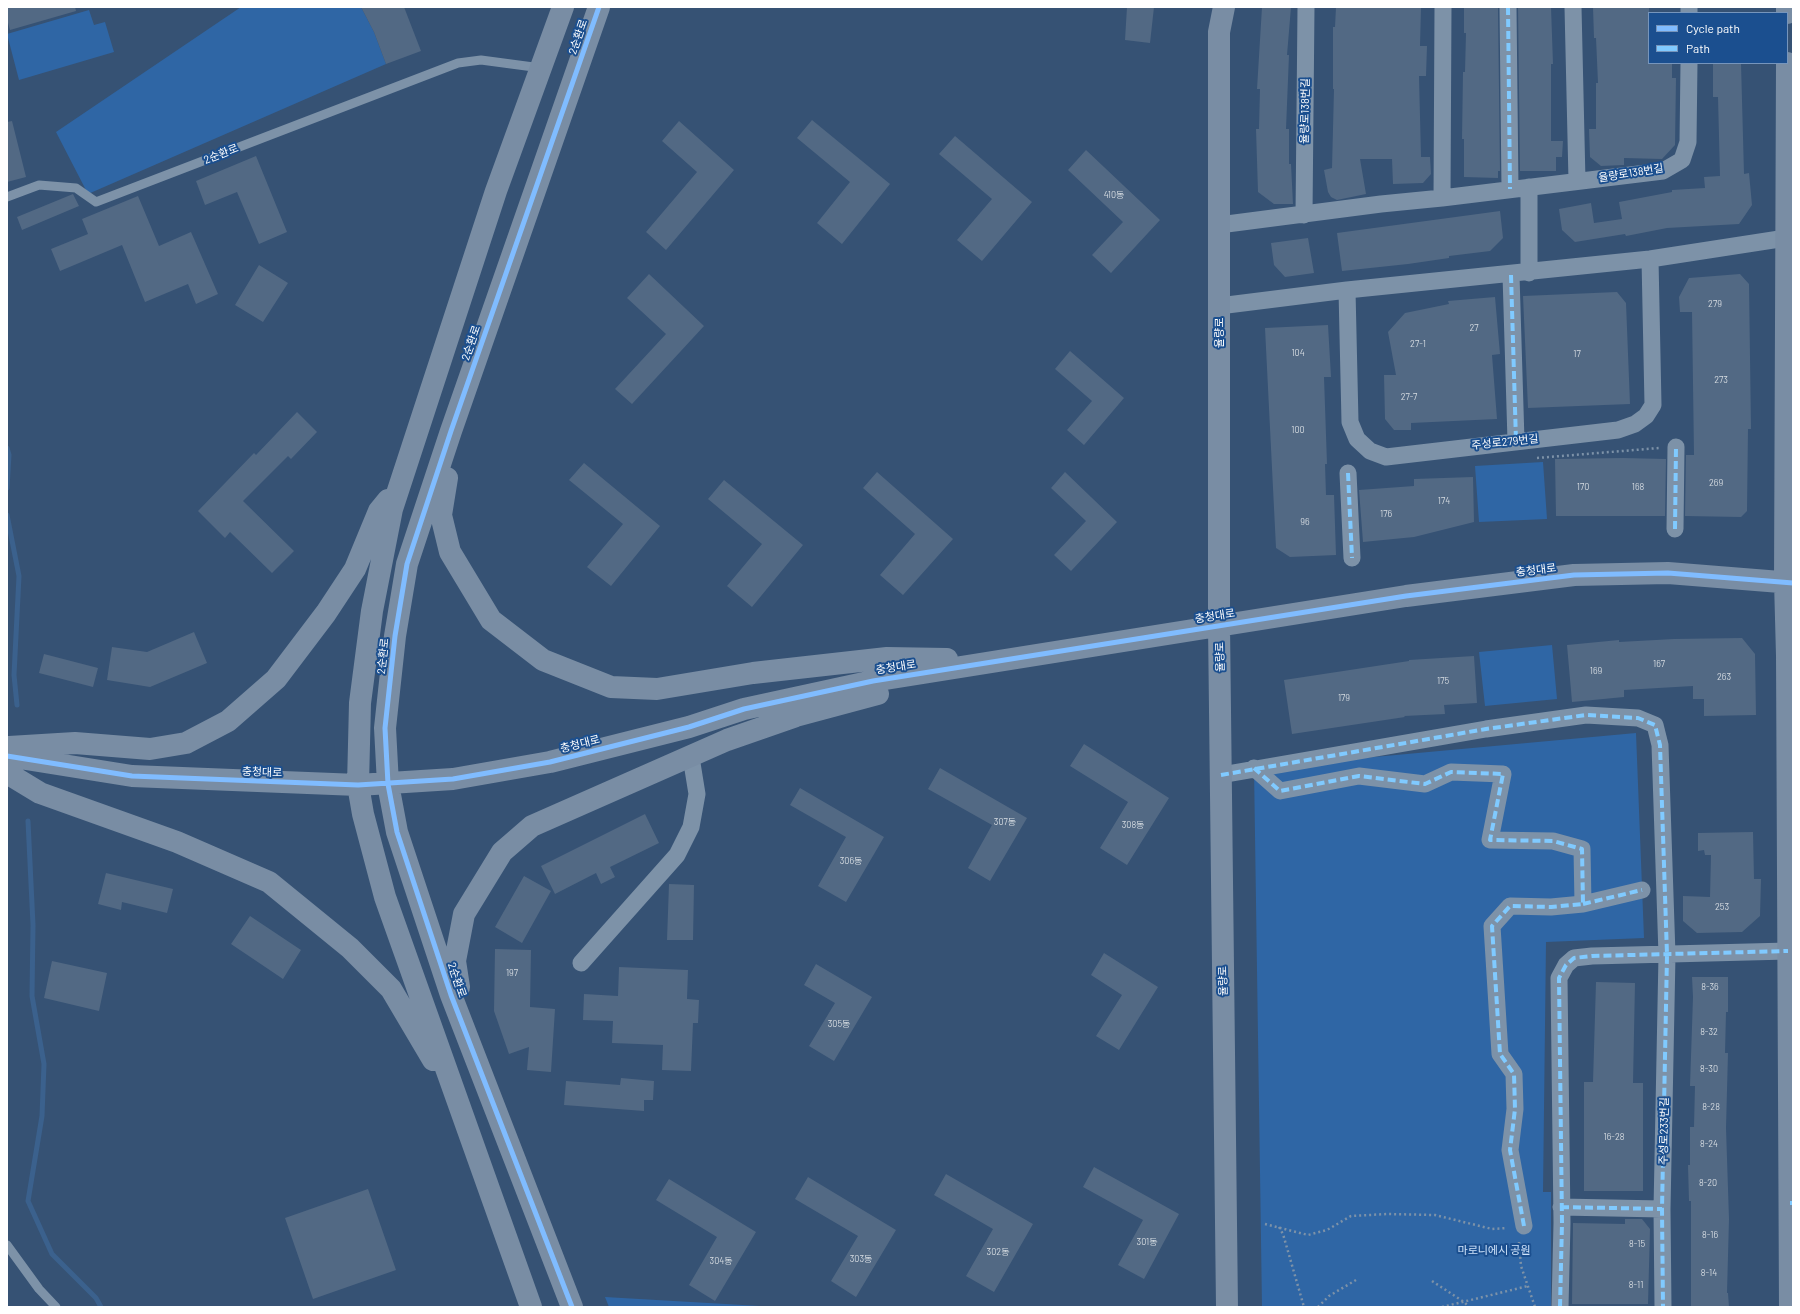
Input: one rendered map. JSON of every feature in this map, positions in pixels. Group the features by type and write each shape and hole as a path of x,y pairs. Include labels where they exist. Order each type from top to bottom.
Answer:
{"street":[{"name":"2순환로","path":"531,1307 385,897 363,814 358,785 360,703 372,611 392,509 496,192 564,7"},
{"name":"2순환로","path":"572,1307 451,995 397,832 388,784 385,728 395,636 407,564 455,418 599,7"},
{"name":"율량로","path":"1224,7 1219,32 1219,625 1228,1307"},
{"name":"율량로138번길","path":"1304,215 1306,7"},
{"path":"1442,198 1443,7"},
{"path":"1508,7 1510,189"},
{"path":"1573,7 1577,182"},
{"name":"율량로138번길","path":"1219,225 1381,204 1662,171 1682,160 1688,142 1689,64"},
{"path":"1787,64 1786,238 1789,582 1787,656 1788,951 1792,1203 1790,1307"},
{"path":"1529,187 1529,273"},
{"path":"1219,306 1347,290 1511,275 1650,259 1786,238"},
{"name":"주성로279번길","path":"1347,290 1350,422 1357,439 1370,451 1386,457 1618,430 1635,424 1646,416 1653,405 1650,259"},
{"path":"1511,275 1516,441"},
{"path":"455,418 441,515 450,552 491,620 543,660 611,687 657,689 752,673 887,658 1008,660"},
{"path":"1675,529 1676,447"},
{"path":"1348,473 1352,558"},
{"path":"7,747 75,743 150,749 186,743 228,721 276,679 326,613 355,570 379,511 400,485"},
{"name":"충청대로","path":"7,756 132,776 358,785 453,779 550,762 688,727 752,708 873,681 1406,596 1574,575 1668,573 1789,582"},
{"path":"468,1037 454,961 464,914 502,852 532,826 727,740 796,716 1008,660"},
{"name":"주성로233번길","path":"1254,768 1486,729 1586,715 1638,718 1655,725 1660,745 1668,955 1662,1209 1663,1307"},
{"path":"581,963 677,855 691,827 697,794 691,757"},
{"path":"1221,774 1254,768 1280,791 1359,776 1425,784 1451,772 1503,774 1490,840 1553,840 1582,849 1583,904"},
{"path":"7,773 40,792 177,842 270,882 350,948 391,989 431,1057 464,1118"},
{"path":"1524,1226 1510,1150 1515,1109 1514,1074 1500,1054 1492,926 1510,906 1551,907 1583,904 1642,890"},
{"path":"1560,1307 1561,1207 1559,978 1566,965 1574,958 1592,956 1788,951"},
{"path":"1561,1207 1662,1209"}],"lane":[{"name":"2순환로","path":"7,196 38,186 76,188 96,202 458,63 481,60 541,68"},
{"path":"7,1245 39,1289 56,1307"}],"path":[{"path":"1265,1224 1308,1235 1327,1230 1351,1216 1391,1214 1435,1215 1492,1229 1524,1226 1518,1244 1521,1266 1535,1307"},
{"path":"1279,1227 1283,1234 1304,1307"},
{"path":"1318,1307 1329,1296 1356,1280"},
{"path":"1432,1281 1464,1302 1469,1307"},
{"path":"1442,1307 1528,1286"}],"green space":[{"path":"241,7 361,7 374,32 386,64 88,194 56,132"},
{"path":"89,10 94,25 105,22 114,52 19,80 7,34"},
{"path":"1543,462 1547,519 1479,522 1475,466"},
{"path":"1552,645 1557,699 1485,706 1479,652"},
{"name":"마로니에시 공원","path":"1636,733 1644,938 1546,942 1543,1192 1551,1192 1551,1307 1262,1307 1254,768"},
{"path":"605,1297 777,1307 609,1307"}],"building":[{"path":"7,7 75,7 76,11 10,30 7,19"},
{"path":"361,7 404,7 421,51 386,64 374,32"},
{"path":"1127,7 1154,7 1150,43 1125,40"},
{"path":"1262,7 1291,7 1287,55 1289,55 1286,129 1289,129 1289,164 1291,164 1293,204 1274,204 1258,192 1256,129 1259,129 1260,89 1257,89"},
{"path":"1336,7 1421,7 1420,46 1427,46 1426,76 1419,76 1421,157 1430,157 1431,174 1423,183 1393,184 1392,159 1360,159 1366,194 1337,200 1331,197 1328,192 1324,170 1332,168 1334,89 1333,27 1335,27"},
{"path":"1464,7 1498,7 1500,171 1498,171 1498,178 1464,177 1464,139 1462,139 1463,72 1465,72 1466,33 1464,33"},
{"path":"1518,7 1551,7 1553,64 1551,64 1551,141 1563,141 1562,157 1556,157 1556,171 1520,171"},
{"path":"1593,7 1649,7 1648,64 1672,64 1672,78 1676,78 1675,145 1662,159 1624,158 1624,165 1601,166 1590,157 1589,129 1596,129 1596,83 1598,83 1596,38 1594,38"},
{"path":"1713,64 1741,64 1744,174 1749,173 1752,205 1739,224 1667,228 1626,236 1625,234 1575,242 1562,230 1559,209 1591,203 1594,223 1622,219 1619,202 1672,192 1672,190 1705,188 1704,177 1720,176 1718,97 1713,97"},
{"path":"812,120 890,184 842,244 817,223 850,182 797,138"},
{"path":"12,121 26,177 7,182 7,122"},
{"path":"679,121 734,170 666,250 646,232 697,172 662,141"},
{"path":"955,136 1032,202 982,261 957,240 992,199 939,154"},
{"path":"1086,150 1160,220 1111,273 1092,255 1123,222 1068,170"},
{"path":"256,156 287,232 259,244 237,192 205,205 196,181"},
{"path":"73,194 79,206 22,230 17,217"},
{"path":"138,196 159,246 191,232 218,294 196,304 188,284 145,302 122,245 60,271 51,249 88,234 82,219"},
{"path":"1500,211 1503,238 1490,251 1449,256 1449,258 1408,264 1342,271 1337,233"},
{"path":"1308,238 1314,273 1285,277 1274,265 1271,243"},
{"path":"259,265 288,283 263,322 235,305"},
{"path":"649,274 704,326 632,404 615,389 666,334 627,298"},
{"path":"1740,274 1749,284 1751,429 1748,429 1747,511 1741,517 1685,516 1686,455 1694,455 1692,312 1680,312 1679,297 1689,278"},
{"path":"1617,292 1626,303 1630,404 1528,408 1523,296"},
{"path":"1495,297 1500,354 1492,355 1497,419 1411,423 1411,430 1394,430 1385,419 1384,375 1396,375 1388,332 1405,313 1449,304 1448,301"},
{"path":"1328,325 1331,377 1324,377 1327,464 1325,464 1326,495 1334,495 1336,555 1290,557 1276,548 1265,328"},
{"path":"1070,351 1124,398 1084,445 1067,430 1092,401 1055,369"},
{"path":"297,412 317,432 291,459 288,456 243,501 294,551 272,573 230,532 225,538 198,511 254,453 256,455"},
{"path":"1555,459 1666,459 1665,516 1556,516"},
{"path":"584,463 660,526 611,586 587,567 623,524 569,480"},
{"path":"877,472 953,539 903,595 880,575 915,534 863,488"},
{"path":"1065,472 1117,522 1071,571 1054,555 1086,521 1051,488"},
{"path":"1473,477 1474,522 1414,537 1363,542 1359,490 1414,486 1414,479"},
{"path":"724,480 803,545 752,607 727,586 762,544 708,499"},
{"path":"194,632 207,663 150,687 107,680 112,647 147,652"},
{"path":"1742,638 1755,654 1756,715 1704,716 1704,699 1693,699 1693,686 1624,690 1624,697 1572,702 1567,645 1619,640 1619,642 1674,639"},
{"path":"44,654 98,668 93,687 39,673"},
{"path":"1474,656 1477,703 1444,705 1445,714 1404,716 1405,717 1292,734 1284,680 1409,660"},
{"path":"1084,744 1169,798 1127,865 1100,848 1128,802 1070,766"},
{"path":"940,768 1027,818 990,881 968,868 992,825 928,789"},
{"path":"800,788 884,837 846,902 818,886 846,837 790,805"},
{"path":"645,814 659,843 610,867 615,877 601,884 596,873 555,894 541,866"},
{"path":"1753,832 1754,879 1761,879 1760,916 1742,932 1697,933 1683,921 1683,896 1710,897 1711,855 1705,855 1704,850 1698,851 1698,833"},
{"path":"106,873 173,889 167,913 122,902 121,910 98,904"},
{"path":"524,876 551,891 522,943 495,927"},
{"path":"669,884 694,885 693,940 667,940"},
{"path":"250,916 301,950 283,979 231,944"},
{"path":"495,949 531,950 530,1007 555,1009 551,1072 527,1070 529,1047 509,1054 494,1011"},
{"path":"1104,953 1158,987 1119,1050 1096,1036 1122,995 1091,975"},
{"path":"52,961 107,973 99,1011 44,998"},
{"path":"816,964 872,997 834,1061 809,1046 835,1003 804,985"},
{"path":"619,967 688,970 687,999 699,1000 698,1023 693,1023 691,1071 662,1070 663,1045 612,1043 613,1021 583,1020 584,994 618,996"},
{"path":"1692,977 1728,977 1728,1012 1726,1012 1725,1053 1728,1053 1726,1128 1729,1219 1727,1293 1729,1307 1691,1307 1691,1201 1689,1201 1688,1165 1690,1165 1690,1127 1694,1127 1695,1086 1690,1086 1693,997"},
{"path":"1596,982 1635,983 1633,1083 1643,1083 1643,1191 1584,1191 1584,1082 1593,1082"},
{"path":"621,1078 654,1081 653,1100 644,1100 644,1111 564,1105 566,1081 620,1085"},
{"path":"1094,1167 1179,1214 1144,1279 1118,1265 1143,1220 1083,1187"},
{"path":"946,1174 1033,1224 994,1292 966,1276 993,1229 934,1195"},
{"path":"808,1177 896,1230 856,1297 831,1281 858,1236 795,1199"},
{"path":"669,1179 756,1232 715,1301 689,1285 717,1237 656,1200"},
{"path":"368,1189 396,1270 313,1299 285,1218"},
{"path":"1625,1219 1642,1219 1650,1229 1648,1304 1572,1304 1573,1223 1625,1224"}],"waterway":[{"path":"7,448 9,455 7,488"},
{"path":"7,515 19,576 14,675 17,705"},
{"path":"28,821 33,925 32,996 44,1064 42,1116 28,1201 52,1254 96,1298 101,1307"}],"marked path":[{"path":"1508,7 1510,189"},
{"path":"1511,275 1516,441"},
{"path":"1675,529 1676,447"},
{"path":"1348,473 1352,558"},
{"path":"1221,775 1486,729 1586,715 1638,718 1655,725 1660,745 1667,955 1662,1209 1663,1307"},
{"path":"1254,768 1280,791 1359,776 1425,784 1451,772 1503,774 1490,840 1553,841 1582,849 1583,904 1551,907 1510,906 1492,926 1500,1054 1514,1074 1515,1109 1510,1150 1524,1226"},
{"path":"1583,904 1642,890"},
{"path":"1560,1307 1562,1223 1559,978 1566,965 1574,958 1592,956 1788,951"},
{"path":"1561,1207 1662,1209"}],"cycle path":[{"path":"572,1307 451,995 397,832 388,784 385,728 395,636 407,564 451,431 599,7"},
{"path":"7,756 132,776 358,785 453,779 550,762 689,727 744,709 873,681 1406,596 1574,575 1668,573 1793,583"}]}
